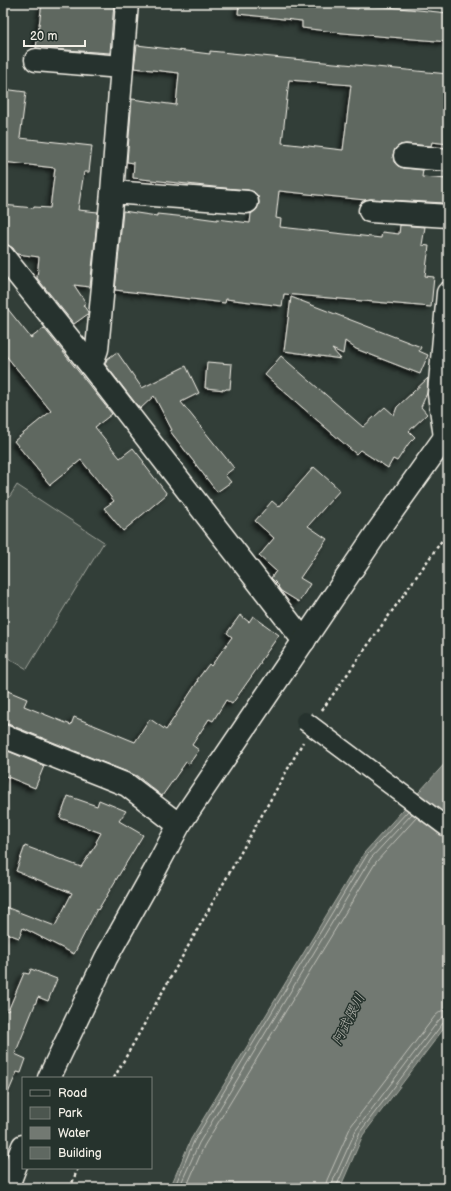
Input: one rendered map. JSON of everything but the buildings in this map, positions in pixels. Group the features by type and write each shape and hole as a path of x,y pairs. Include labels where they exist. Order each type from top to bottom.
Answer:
{"street":[{"path":"91,366 97,349 112,192 127,3"},
{"path":"36,60 122,67"},
{"path":"405,156 448,160"},
{"path":"112,192 247,202"},
{"path":"370,211 448,216"},
{"path":"3,256 91,366 304,641"},
{"path":"49,1077 106,958 179,825 378,531 446,435 439,394 448,293"},
{"path":"310,725 448,828"},
{"path":"3,736 127,785 179,825"},
{"path":"7,1188 22,1149"}],"path":[{"path":"115,1077 310,725 448,532"},
{"path":"70,1188 78,1169"}],"green space":[{"path":"17,485 104,542 27,669 3,655 3,507"}],"water":[{"name":"阿武隈川","path":"448,760 448,1023 363,1135 340,1188 170,1188 191,1139 364,853"}]}
